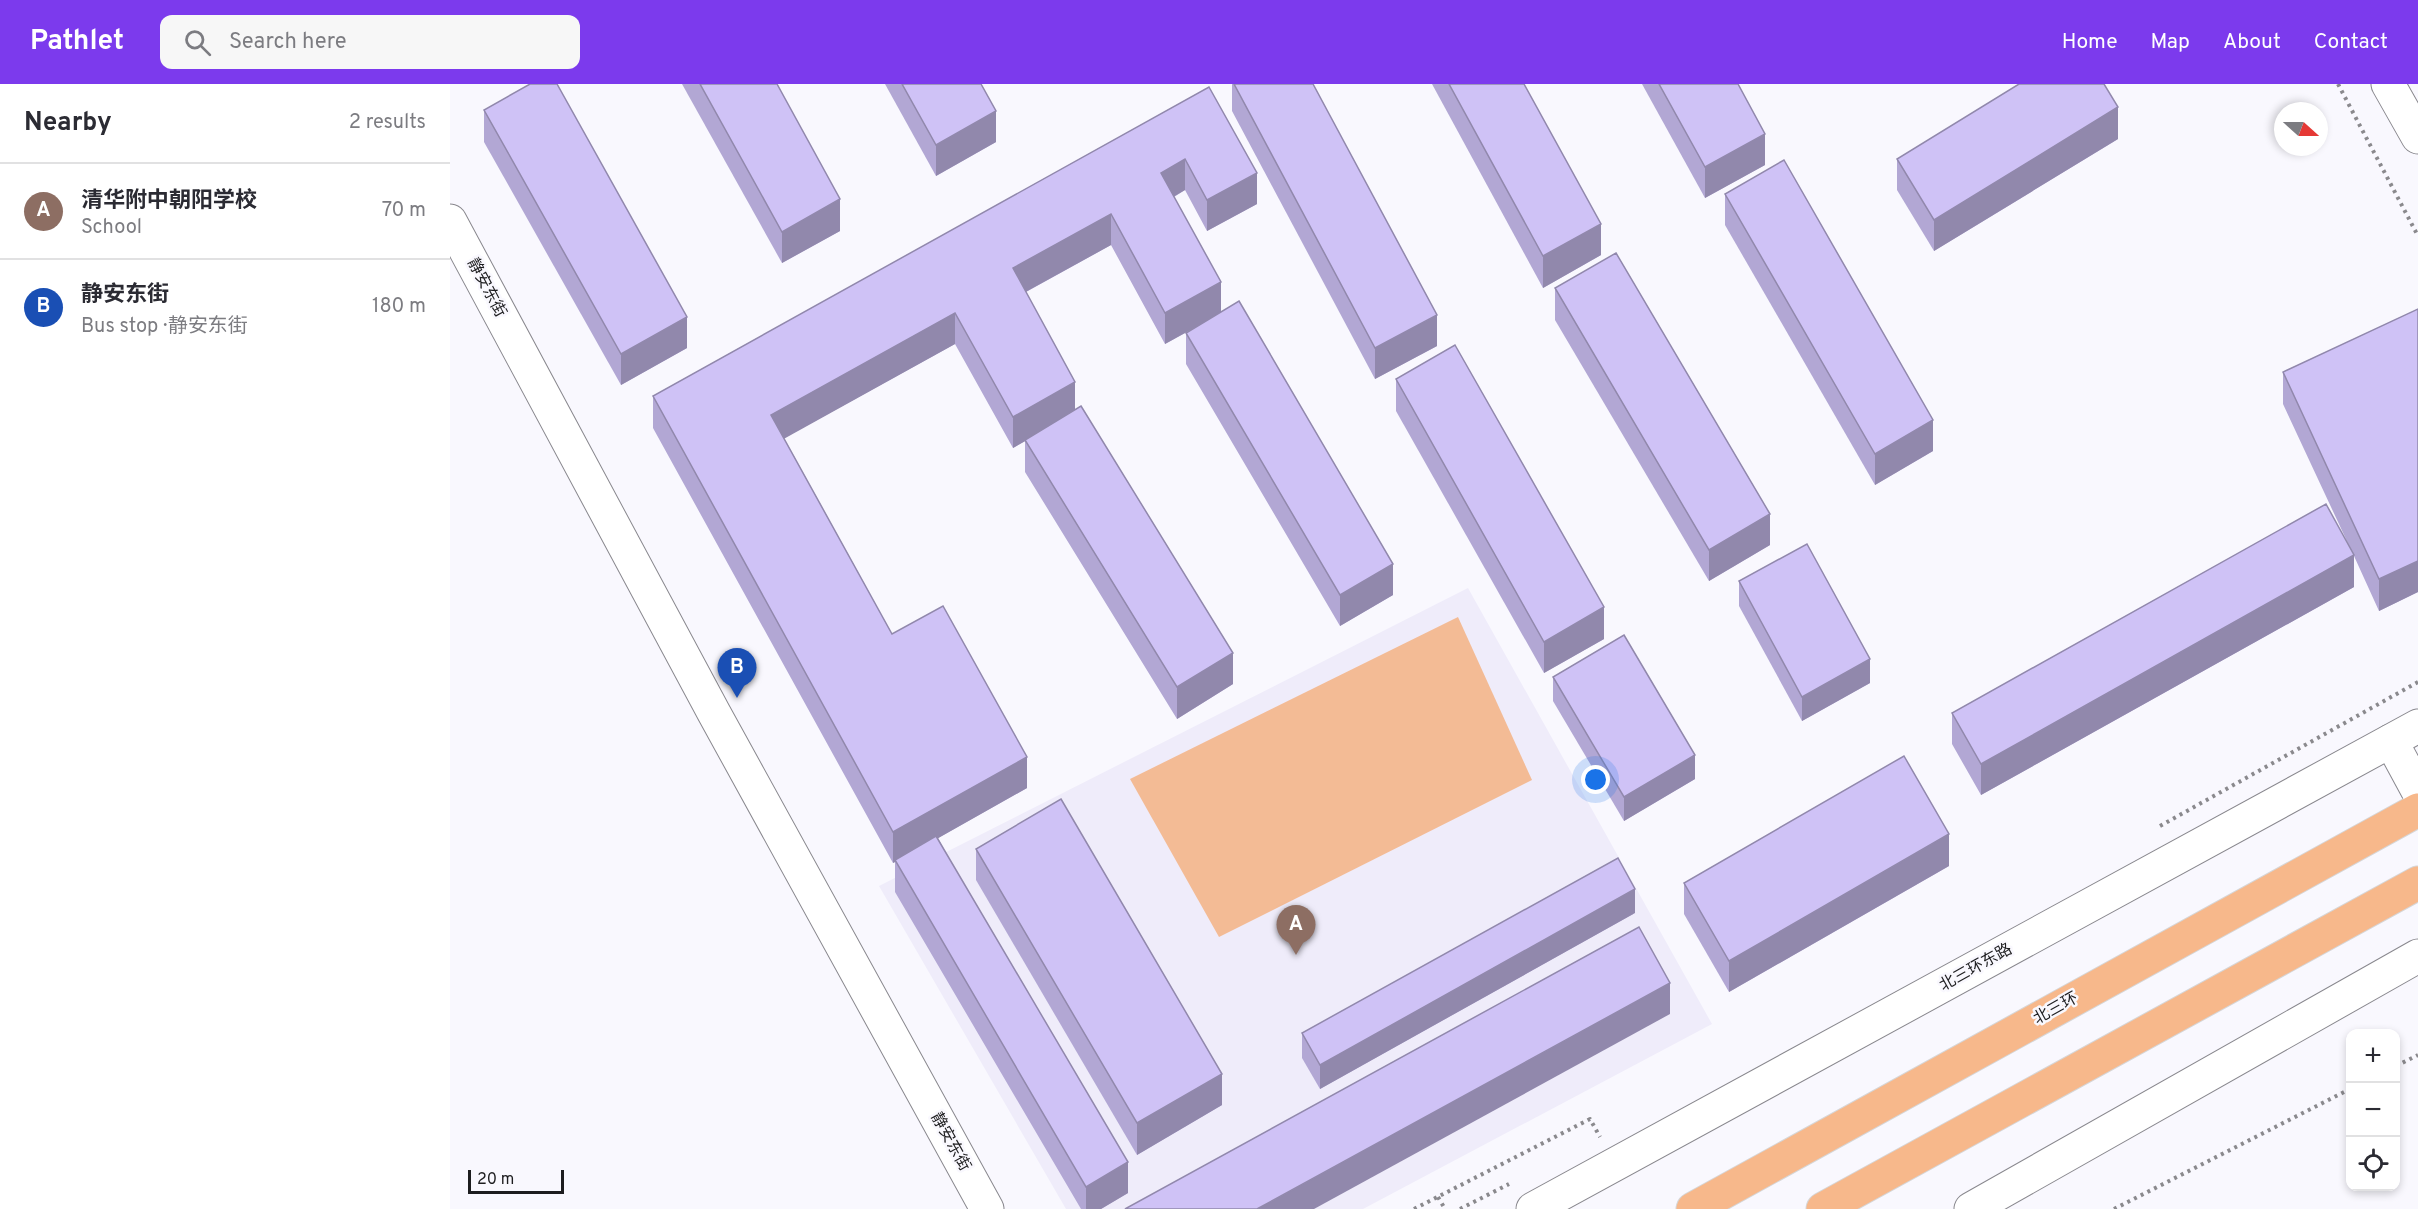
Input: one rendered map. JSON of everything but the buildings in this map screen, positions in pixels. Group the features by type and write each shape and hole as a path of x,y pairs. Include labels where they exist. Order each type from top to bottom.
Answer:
{"highway":[{"name":"北三环","path":"1693,1209 2418,810"},
{"path":"1823,1209 2418,883"}],"street":[{"path":"2388,84 2418,137"},
{"name":"静安东街","path":"450,221 714,713 987,1209"},
{"path":"2405,734 2418,791"},
{"name":"北三环东路","path":"1533,1209 2405,734"},
{"path":"1971,1209 2418,956"}],"path":[{"path":"2338,84 2418,236"},
{"path":"2400,1064 2418,1055"},
{"path":"2114,1209 2346,1091"},
{"path":"1414,1209 1590,1119"},
{"path":"1438,1197 1445,1209"}],"shaded area":[{"path":"1468,588 1712,1024 1363,1209 1066,1209 879,886"},
{"path":"1458,617 1532,780 1219,937 1130,779"}],"place":[{"name":"静安东街","path":"737,698"},
{"name":"清华附中朝阳学校","path":"1296,955"}]}
